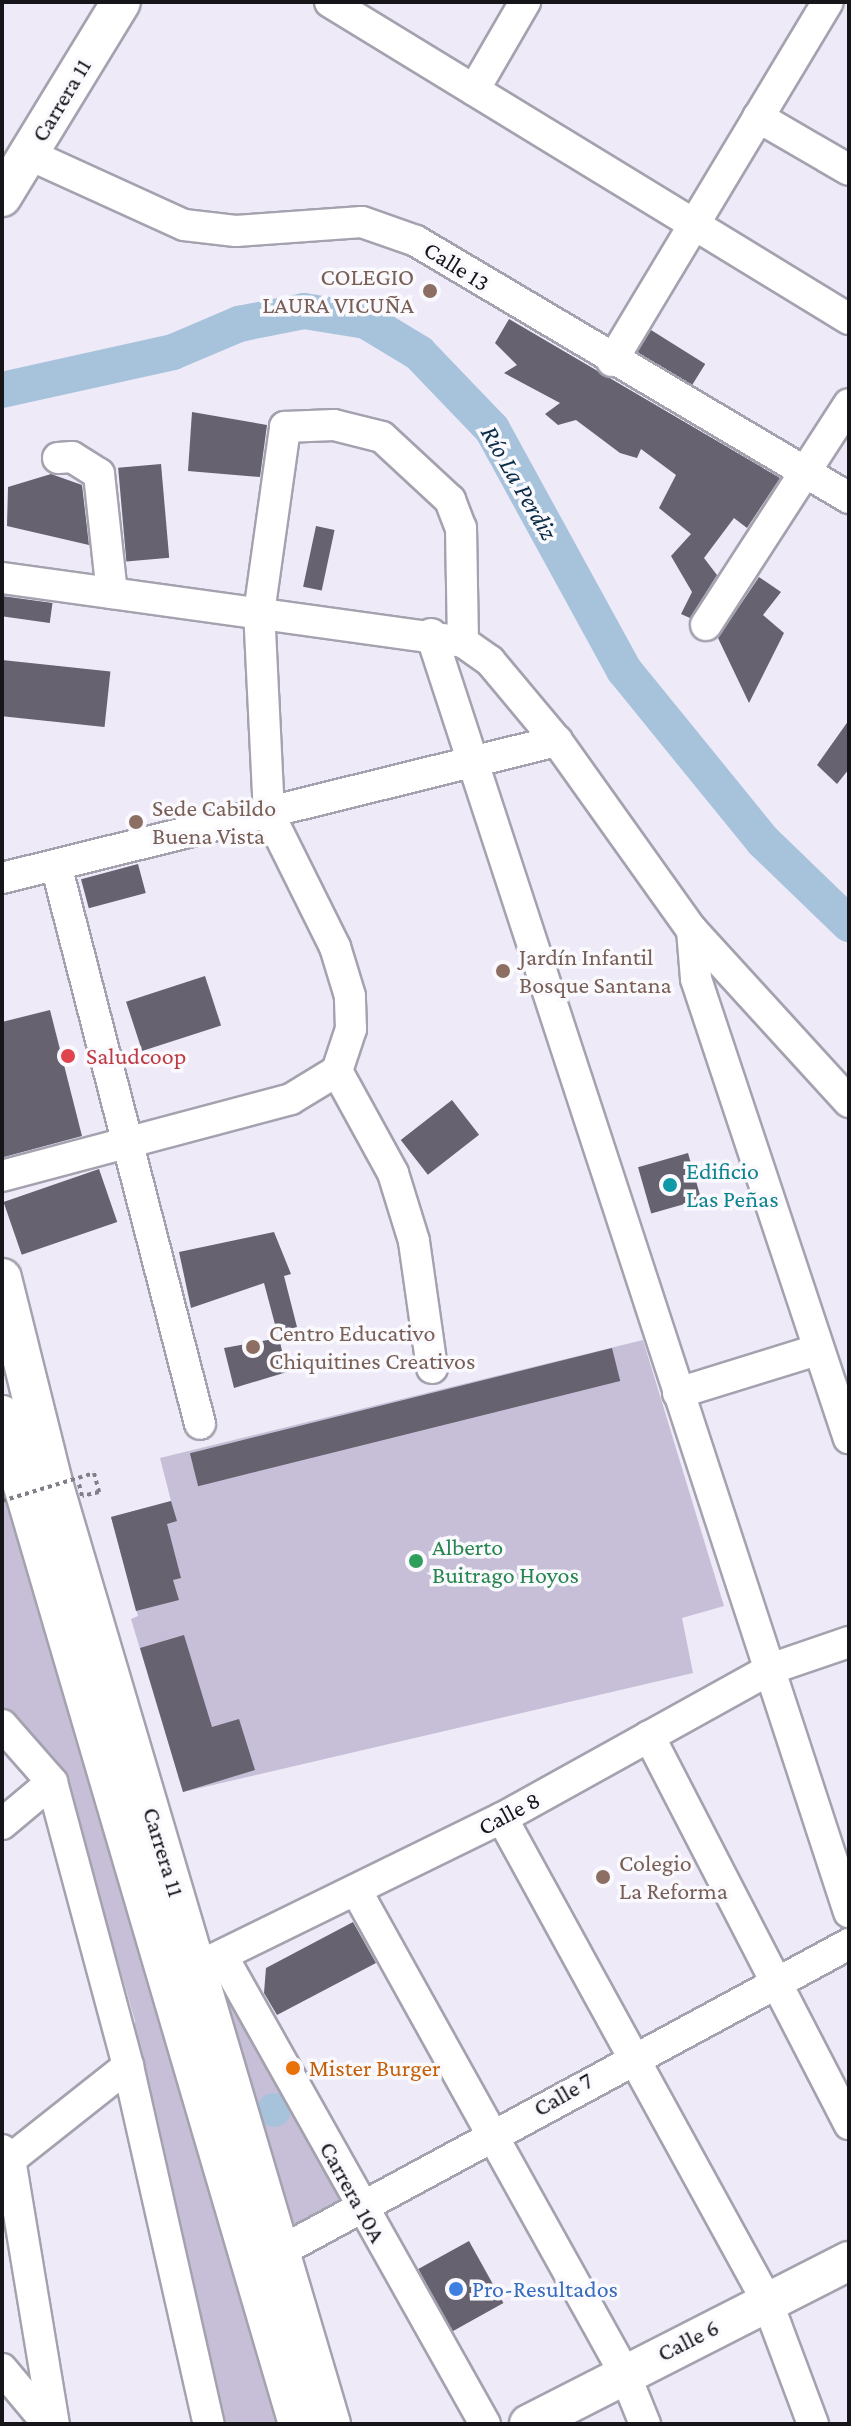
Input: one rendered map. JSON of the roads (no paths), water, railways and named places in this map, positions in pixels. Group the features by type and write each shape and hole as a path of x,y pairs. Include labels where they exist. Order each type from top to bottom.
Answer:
{"main road":[{"name":"Carrera 11","path":"2,197 15,147 121,2"},
{"name":"Carrera 11","path":"2,1278 12,1429 197,1969 281,2251 304,2423"},
{"name":"Carrera 11","path":"197,1969 304,2423"},
{"name":"Calle 6","path":"529,2424 624,2372 849,2261"}],"street":[{"path":"330,2 849,319"},
{"path":"612,361 828,2"},
{"path":"474,90 517,5"},
{"path":"758,117 849,170"},
{"name":"Calle 13","path":"15,147 184,225 236,231 362,222 416,241 612,361 849,498"},
{"path":"706,625 849,404"},
{"path":"2,1176 127,1139 291,1099 337,1071 351,1029 350,996 335,947 269,814 259,613 285,427 334,425 382,437 450,500 461,528 463,642"},
{"path":"58,458 72,457 99,474 112,593"},
{"path":"2,578 431,634 463,642 490,661 557,741 692,930 849,1102"},
{"path":"431,634 469,764 773,1668 849,1912"},
{"path":"2,878 557,741"},
{"path":"56,865 200,1424"},
{"path":"692,930 696,979 817,1350 848,1434"},
{"path":"337,1071 393,1173 414,1241 432,1368"},
{"path":"678,1393 817,1350"},
{"name":"Calle 8","path":"197,1969 502,1818 773,1668 849,1642"},
{"path":"2,1725 52,1782 128,2066 209,2424"},
{"path":"649,1736 772,1982 849,2124"},
{"path":"2,1824 52,1782"},
{"path":"502,1818 767,2301 813,2424"},
{"path":"356,1890 624,2372 645,2424"},
{"name":"Calle 7","path":"281,2251 362,2209 632,2055 849,1944"},
{"name":"Carrera 10A","path":"197,1969 362,2209 485,2424"},
{"path":"54,2424 5,2159 128,2066"},
{"path":"2,2369 48,2424"}],"water":[{"path":"274,2093 286,2098 291,2110 286,2122 274,2127 262,2122 257,2110 262,2098"}],"waterway":[{"name":"Río La Perdiz","path":"2,390 173,352 239,324 304,311 366,321 419,353 492,429 624,670 763,841 849,924"}],"place":[{"name":"COLEGIO LAURA VICUÑA","path":"430,291"},
{"name":"Sede Cabildo Buena Vista","path":"136,822"},
{"name":"Jardín Infantil Bosque Santana","path":"503,971"},
{"name":"Saludcoop","path":"68,1056"},
{"name":"Edificio Las Peñas","path":"670,1185"},
{"name":"Centro Educativo Chiquitines Creativos","path":"253,1347"},
{"name":"Alberto Buitrago Hoyos","path":"416,1561"},
{"name":"Colegio La Reforma","path":"603,1877"},
{"name":"Mister Burger","path":"293,2068"},
{"name":"Pro-Resultados","path":"456,2289"}]}
